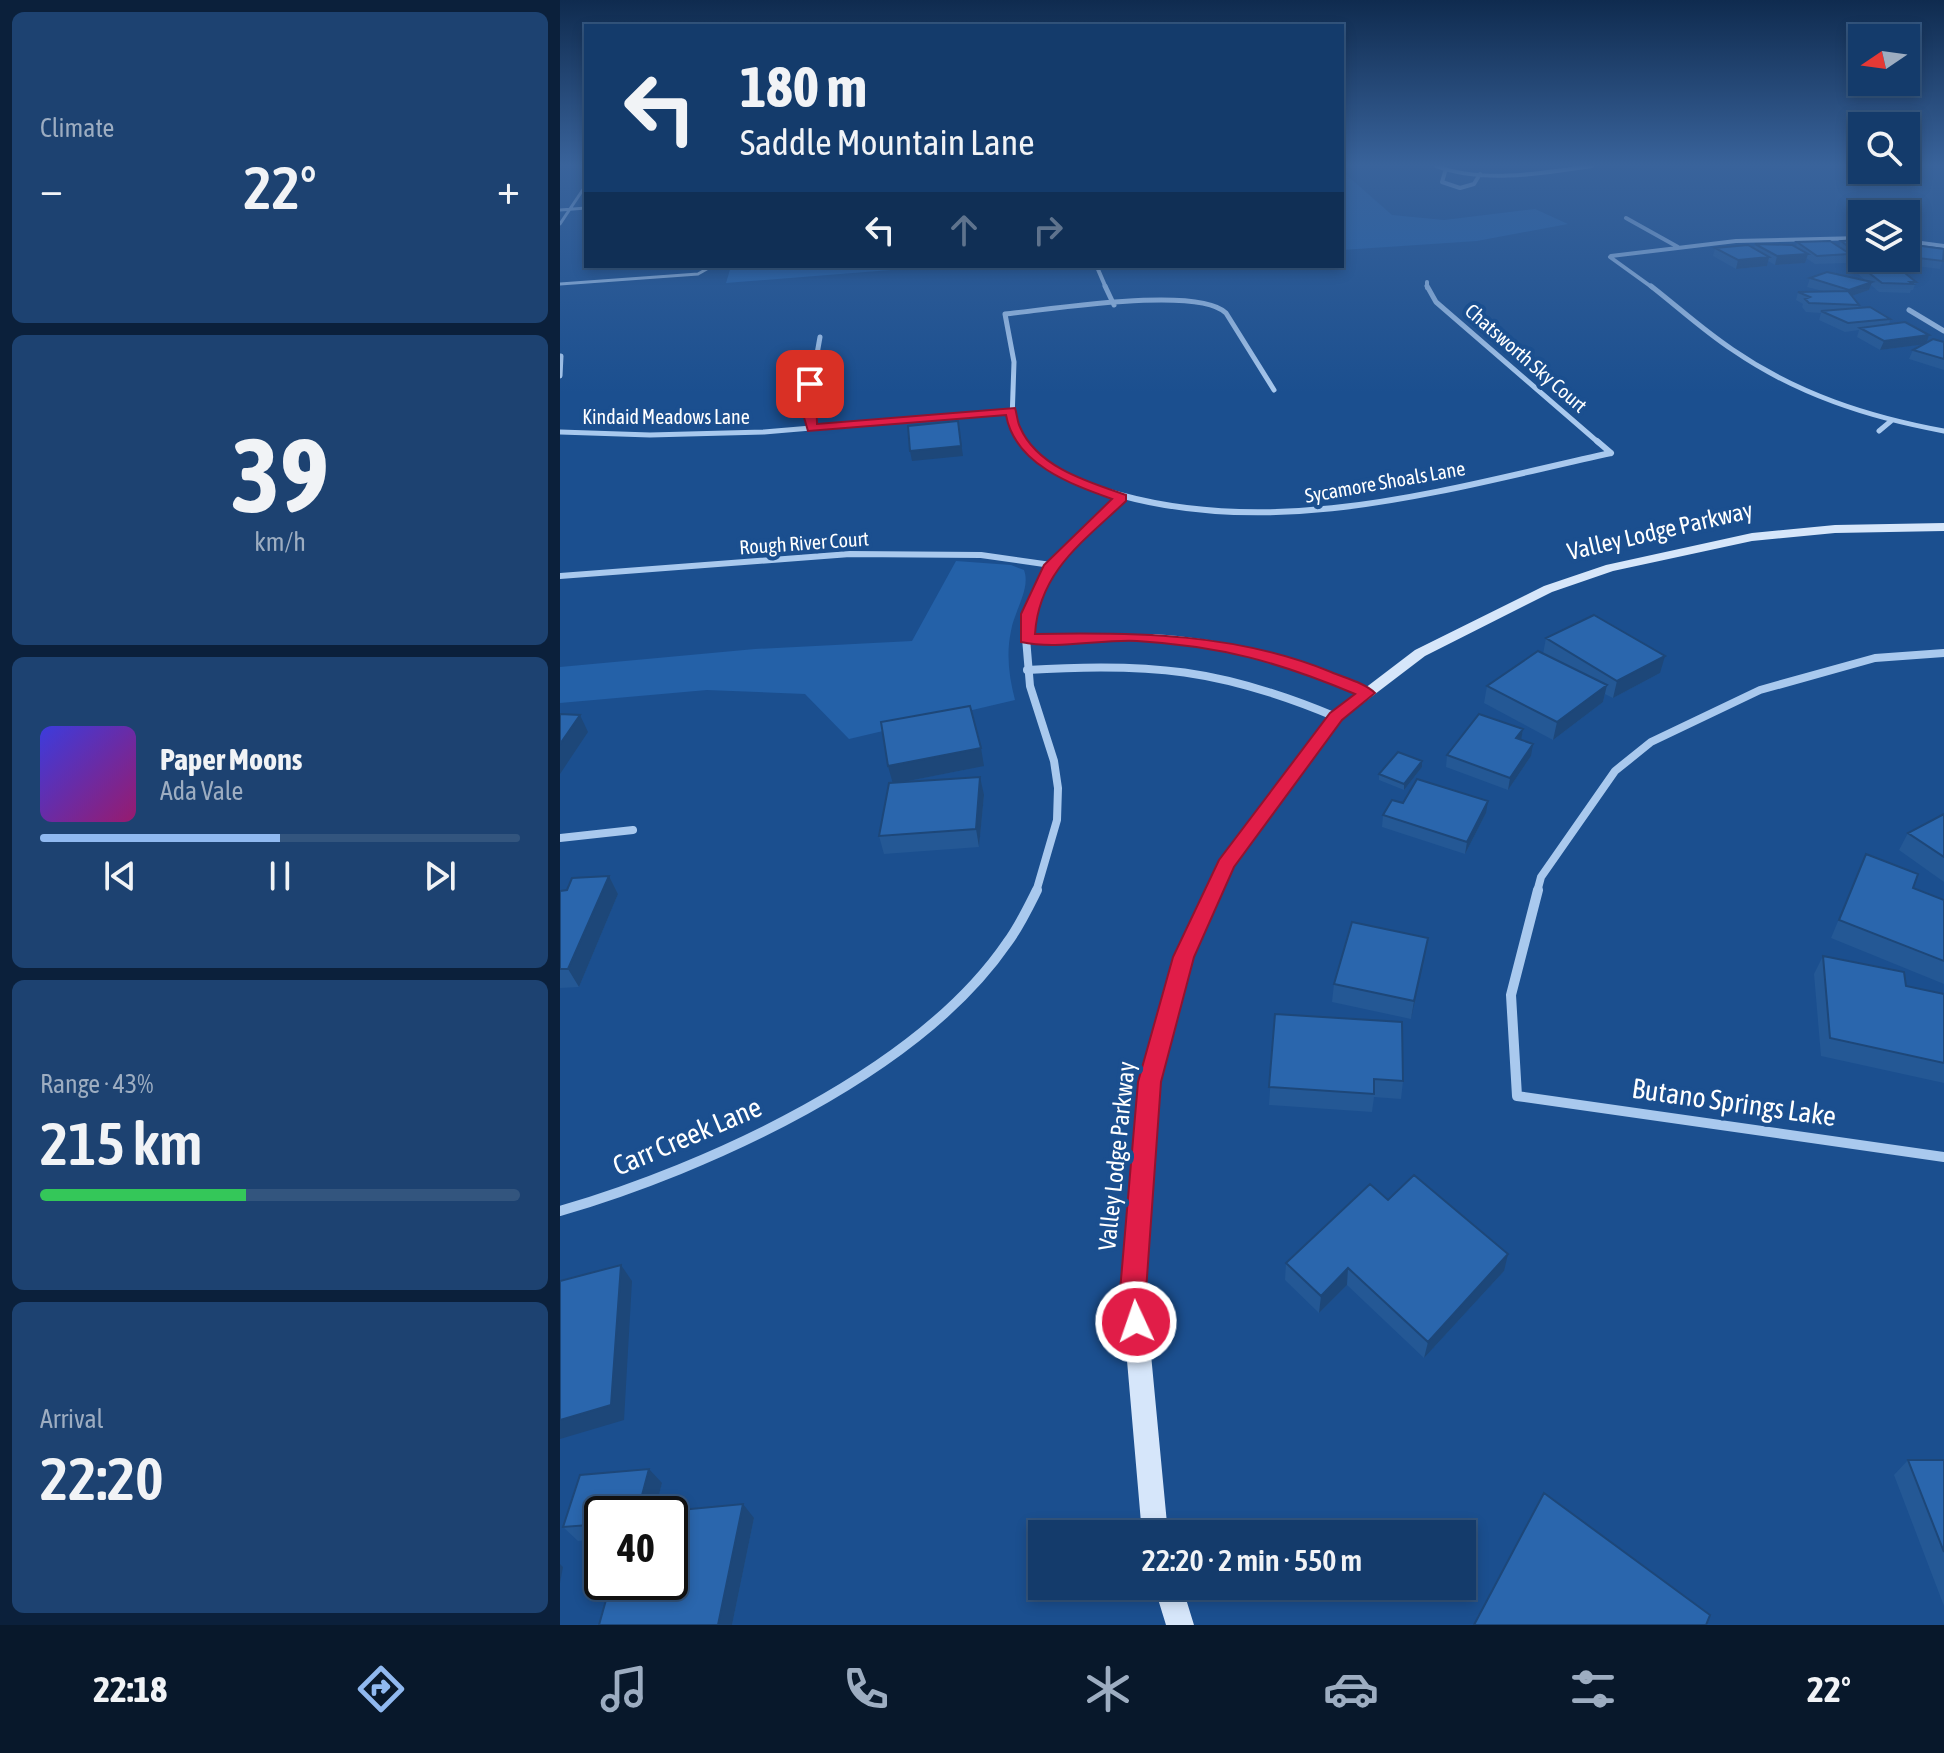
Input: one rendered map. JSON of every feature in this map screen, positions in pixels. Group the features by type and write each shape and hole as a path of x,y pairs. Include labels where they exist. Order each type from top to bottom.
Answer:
{"street":[{"path":"1669,242 1678,247"},
{"path":"1754,242 1678,247 1610,257 1648,282 1732,350 1769,374 1809,394 1891,421 1944,431"},
{"path":"1920,243 1944,246"},
{"path":"1100,268 1114,305 1179,300 1210,302 1224,311 1274,390"},
{"name":"Chatsworth Sky Court","path":"1427,282 1427,290 1436,302 1611,453"},
{"name":"Sycamore Shoals Lane","path":"1114,305 1005,314 1014,360 1011,411 1014,428 1037,458 1075,482 1121,498 1186,511 1294,514 1388,500 1611,453"},
{"path":"1909,310 1944,331"},
{"path":"812,428 809,399 820,337"},
{"path":"560,376 561,356"},
{"name":"Kindaid Meadows Lane","path":"560,432 717,434 1011,411"},
{"path":"1879,431 1891,421"},
{"path":"1051,565 1121,498"},
{"name":"Valley Lodge Parkway","path":"1154,1520 1133,1291 1150,1082 1184,957 1226,865 1336,717 1420,653 1548,589 1610,568 1752,537 1835,529 1944,527"},
{"name":"Rough River Court","path":"560,576 850,554 981,555 1051,565"},
{"name":"Carr Creek Lane","path":"560,1211 649,1183 758,1136 829,1096 896,1053 966,993 1019,928 1049,871 1057,822 1059,779 1027,670 1029,614 1051,565"},
{"path":"1027,639 1135,636 1222,645 1296,664 1367,693"},
{"name":"Butano Springs Lake","path":"1944,653 1875,658 1760,690 1651,742 1615,771 1541,877 1511,995 1517,1096 1944,1157"},
{"path":"1027,670 1146,664 1191,669 1264,687 1336,717"},
{"path":"560,838 633,830"},
{"path":"1172,1600 1180,1625"}],"lane":[{"path":"560,284 698,274 708,268"}],"shaded area":[{"path":"1344,242 1464,242 1344,250"},
{"path":"730,268 916,268 726,283"},
{"path":"956,561 1011,565 1024,570 1025,585 1009,648 1015,700 849,739 805,694 707,690 560,703 560,667 755,649 912,641"}],"building":[{"path":"1797,242 1831,242 1848,253 1848,254 1817,256"},
{"path":"1755,244 1792,245 1808,254 1777,256"},
{"path":"1748,245 1769,257 1738,260 1715,248"},
{"path":"1920,246 1944,249 1943,261 1920,258"},
{"path":"1827,272 1872,282 1849,290 1810,278"},
{"path":"1868,272 1904,272 1916,282 1910,282 1913,284 1882,283"},
{"path":"1848,291 1859,305 1809,303 1805,299 1810,297 1798,292"},
{"path":"1870,307 1890,319 1848,323 1821,311"},
{"path":"1905,322 1929,335 1884,341 1860,328"},
{"path":"1933,339 1944,342 1944,359 1913,350"},
{"path":"958,421 961,446 910,451 908,426"},
{"path":"1594,615 1665,656 1617,681 1546,638"},
{"path":"1538,651 1607,685 1557,722 1487,686"},
{"path":"970,706 981,748 888,766 881,722"},
{"path":"560,714 580,715 560,744"},
{"path":"1479,714 1523,729 1516,738 1533,744 1510,778 1447,755"},
{"path":"1398,752 1422,761 1404,784 1379,774"},
{"path":"980,777 976,829 879,836 889,783"},
{"path":"1417,779 1488,801 1467,842 1383,815 1392,800 1403,803"},
{"path":"1944,814 1944,857 1908,833"},
{"path":"1866,854 1918,874 1913,888 1944,900 1944,961 1839,920"},
{"path":"609,876 568,969 560,969 560,891 567,890 572,878"},
{"path":"1352,922 1428,938 1414,1001 1334,984"},
{"path":"1823,956 1904,972 1906,986 1944,994 1944,1063 1830,1038"},
{"path":"1275,1014 1402,1022 1403,1081 1374,1079 1374,1094 1269,1087"},
{"path":"1414,1175 1508,1254 1428,1342 1348,1268 1321,1296 1286,1263 1370,1184 1388,1200"},
{"path":"621,1265 611,1405 560,1420 560,1281"},
{"path":"1908,1460 1944,1460 1944,1552"},
{"path":"649,1469 642,1496 584,1496 584,1525 563,1527 580,1475"},
{"path":"1544,1493 1710,1615 1706,1625 1474,1625"},
{"path":"743,1504 718,1625 599,1625 606,1600 688,1600 688,1509"}],"route":[{"path":"810,384 812,428 1011,411 1014,428 1037,458 1075,482 1121,498 1051,565 1040,583 1029,614 1027,639 1135,636 1222,645 1296,664 1367,693 1336,717 1226,865 1184,957 1150,1082 1133,1291 1136,1322"}]}
